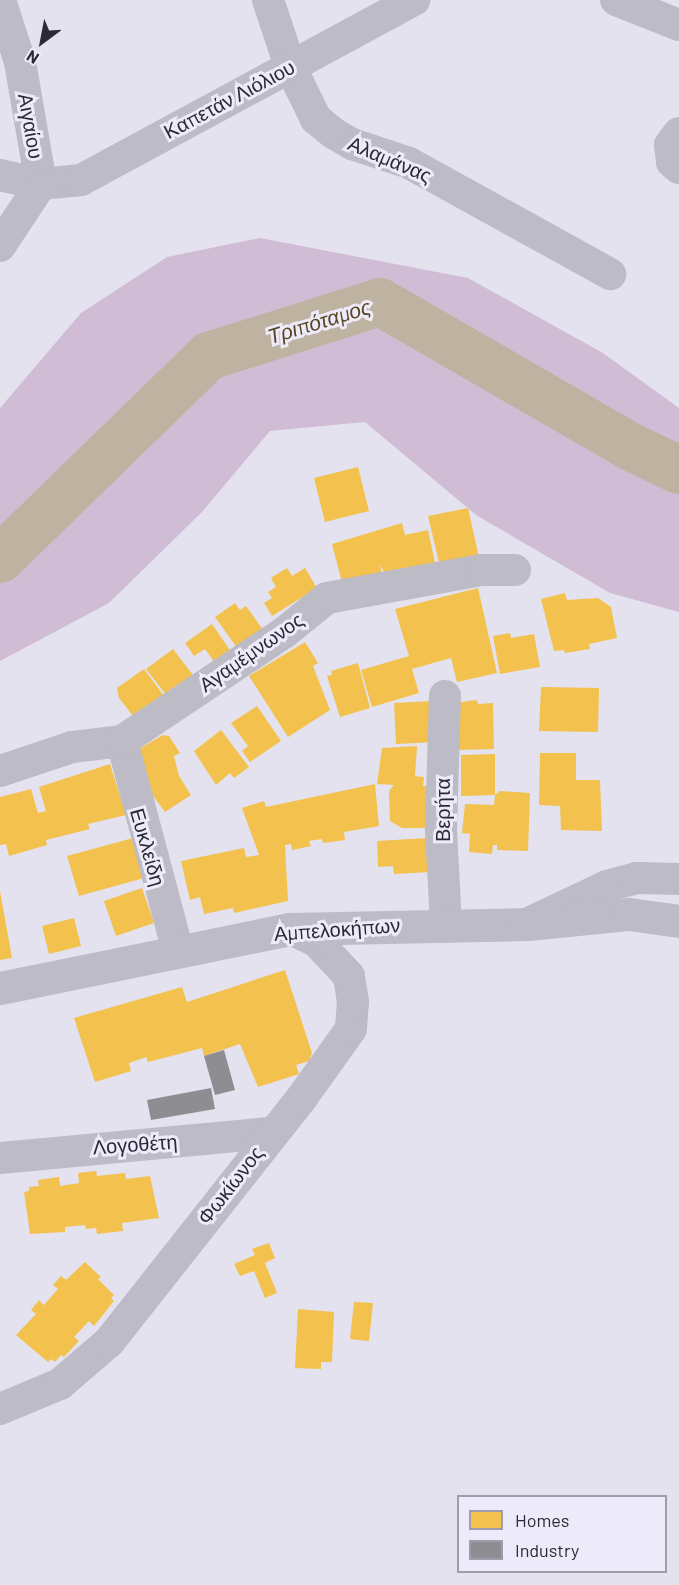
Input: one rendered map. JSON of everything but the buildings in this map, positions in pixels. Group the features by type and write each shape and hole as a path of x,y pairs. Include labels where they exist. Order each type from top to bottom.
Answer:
{"street":[{"name":"Αιγαίου","path":"0,0 20,62 41,184"},
{"name":"Αλαμάνας","path":"267,0 290,66 316,119 333,133 352,144 409,163 610,274"},
{"name":"Καπετάν Λιόλιου","path":"0,175 41,184 81,180 414,0"},
{"path":"616,0 679,25"},
{"path":"679,133 670,145 672,162 679,168"},
{"path":"0,246 41,184"},
{"name":"Αγαμέμνωνος","path":"0,771 72,747 122,741 285,632 327,598 481,570 514,570"},
{"name":"Βερήτα","path":"444,696 441,831 446,924"},
{"name":"Ευκλείδη","path":"122,741 124,762 178,951"},
{"path":"527,924 607,886 637,878 679,879"},
{"name":"Αμπελοκήπων","path":"0,988 290,929 527,924 629,914 679,921"},
{"name":"Φωκίωνος","path":"0,1409 60,1384 109,1342 271,1133 301,1099 351,1029 353,1002 349,976 336,958 316,941 290,929"},
{"name":"Λογοθέτη","path":"0,1158 271,1133"}],"shaded area":[{"path":"260,238 468,278 603,353 679,408 679,612 610,593 476,515 365,422 270,431 202,512 109,603 0,661 0,408 81,313 167,257"}],"waterway":[{"name":"Τριπόταμος","path":"0,559 209,356 380,302 629,446 679,470"}]}
